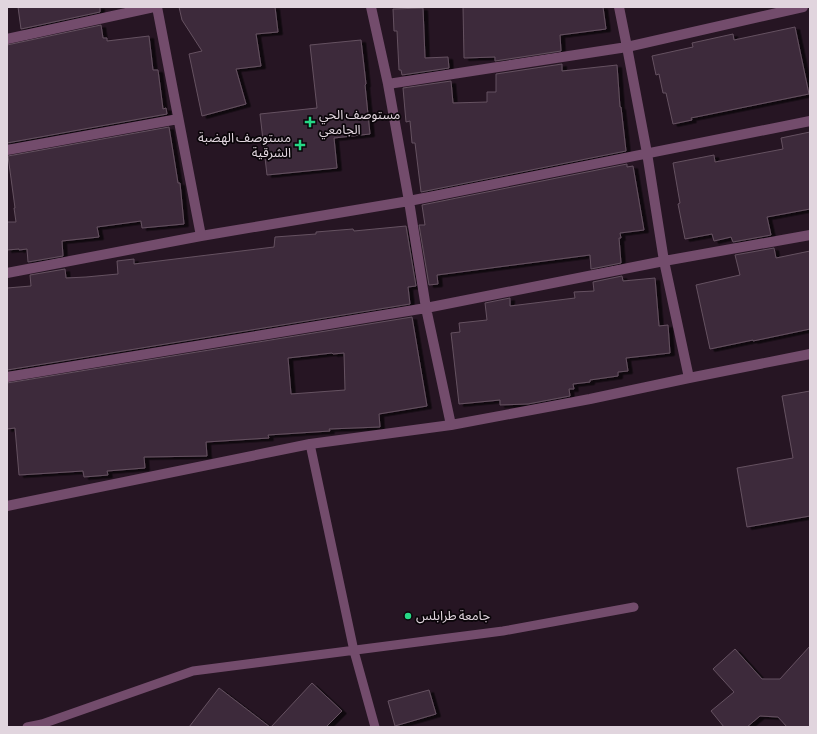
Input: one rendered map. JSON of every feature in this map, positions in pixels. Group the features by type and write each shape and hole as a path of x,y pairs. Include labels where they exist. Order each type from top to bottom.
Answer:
{"street":[{"path":"7,39 155,7 200,236"},
{"path":"372,7 388,84 409,201 426,308 451,425"},
{"path":"619,7 647,153 664,261 689,378"},
{"path":"388,84 627,47 803,7"},
{"path":"7,150 178,119"},
{"path":"7,273 200,236 409,201 810,121"},
{"path":"7,377 426,308 664,261 810,235"},
{"path":"7,506 310,444 451,425 590,399 810,354"}],"lane":[{"path":"310,444 354,651 375,727"},
{"path":"27,727 42,724 193,671 503,631 634,607"}],"building":[{"path":"18,7 100,7 100,12 21,29"},
{"path":"179,7 275,7 278,32 256,34 261,66 236,69 246,104 202,116 189,54 202,51 182,20"},
{"path":"463,7 603,7 606,29 560,35 561,51 495,61 495,57 464,58"},
{"path":"423,8 425,58 448,57 449,68 402,75 401,70 399,70 397,31 394,31 393,9"},
{"path":"101,25 103,38 107,38 107,41 149,36 153,70 158,70 163,109 166,108 167,114 7,143 7,45"},
{"path":"795,27 809,94 691,118 692,120 673,124 666,93 663,93 659,74 656,75 652,56 693,47 692,43 733,34 734,40"},
{"path":"361,40 370,134 334,138 337,168 267,175 260,114 317,108 310,45"},
{"path":"562,64 562,71 617,65 620,107 626,151 421,192 415,143 412,143 410,121 406,122 403,88 451,81 453,103 487,102 487,92 496,92 496,74"},
{"path":"169,127 178,183 180,183 184,224 142,228 141,221 97,227 99,237 62,241 63,256 28,262 27,249 7,250 7,222 16,222 8,156"},
{"path":"810,132 810,209 767,217 771,235 733,242 731,237 714,241 712,234 685,239 678,204 680,203 673,163 714,155 715,162 783,149 781,138"},
{"path":"627,164 627,167 633,166 644,230 620,233 621,263 591,269 590,255 437,275 438,284 429,285 419,225 425,225 422,205"},
{"path":"406,226 416,286 408,287 410,304 7,370 7,288 31,286 30,275 65,269 66,278 118,274 117,261 134,259 134,264 274,247 275,237 316,234 316,232 353,229 354,231"},
{"path":"774,248 776,258 810,251 810,329 710,349 696,285 740,275 735,255"},
{"path":"622,276 623,281 655,278 659,326 668,325 670,353 626,358 628,371 618,372 618,376 573,384 574,389 569,389 570,396 528,404 500,405 500,400 459,404 451,333 460,332 459,323 487,320 485,303 510,298 510,306 575,298 574,292 594,291 593,282"},
{"path":"412,317 427,406 379,414 380,427 329,429 330,431 268,435 269,438 206,442 207,456 144,457 145,468 107,471 108,475 84,477 83,471 19,475 15,428 7,429 7,383","holes":["344,353 345,390 291,394 288,358"]},
{"path":"810,391 810,516 747,527 737,468 793,458 782,396"},
{"path":"810,646 810,727 787,727 778,717 760,716 747,727 724,727 711,711 734,692 713,669 735,649 762,679 780,679"},
{"path":"312,683 342,711 326,727 271,727"},
{"path":"219,688 270,727 189,727"},
{"path":"429,690 436,714 395,726 388,701"}],"place":[{"name":"مستوصف الحي الجامعي","path":"310,122"},
{"name":"مستوصف الهضبة الشرقية","path":"300,145"},
{"name":"جامعة طرابلس","path":"408,616"}]}
